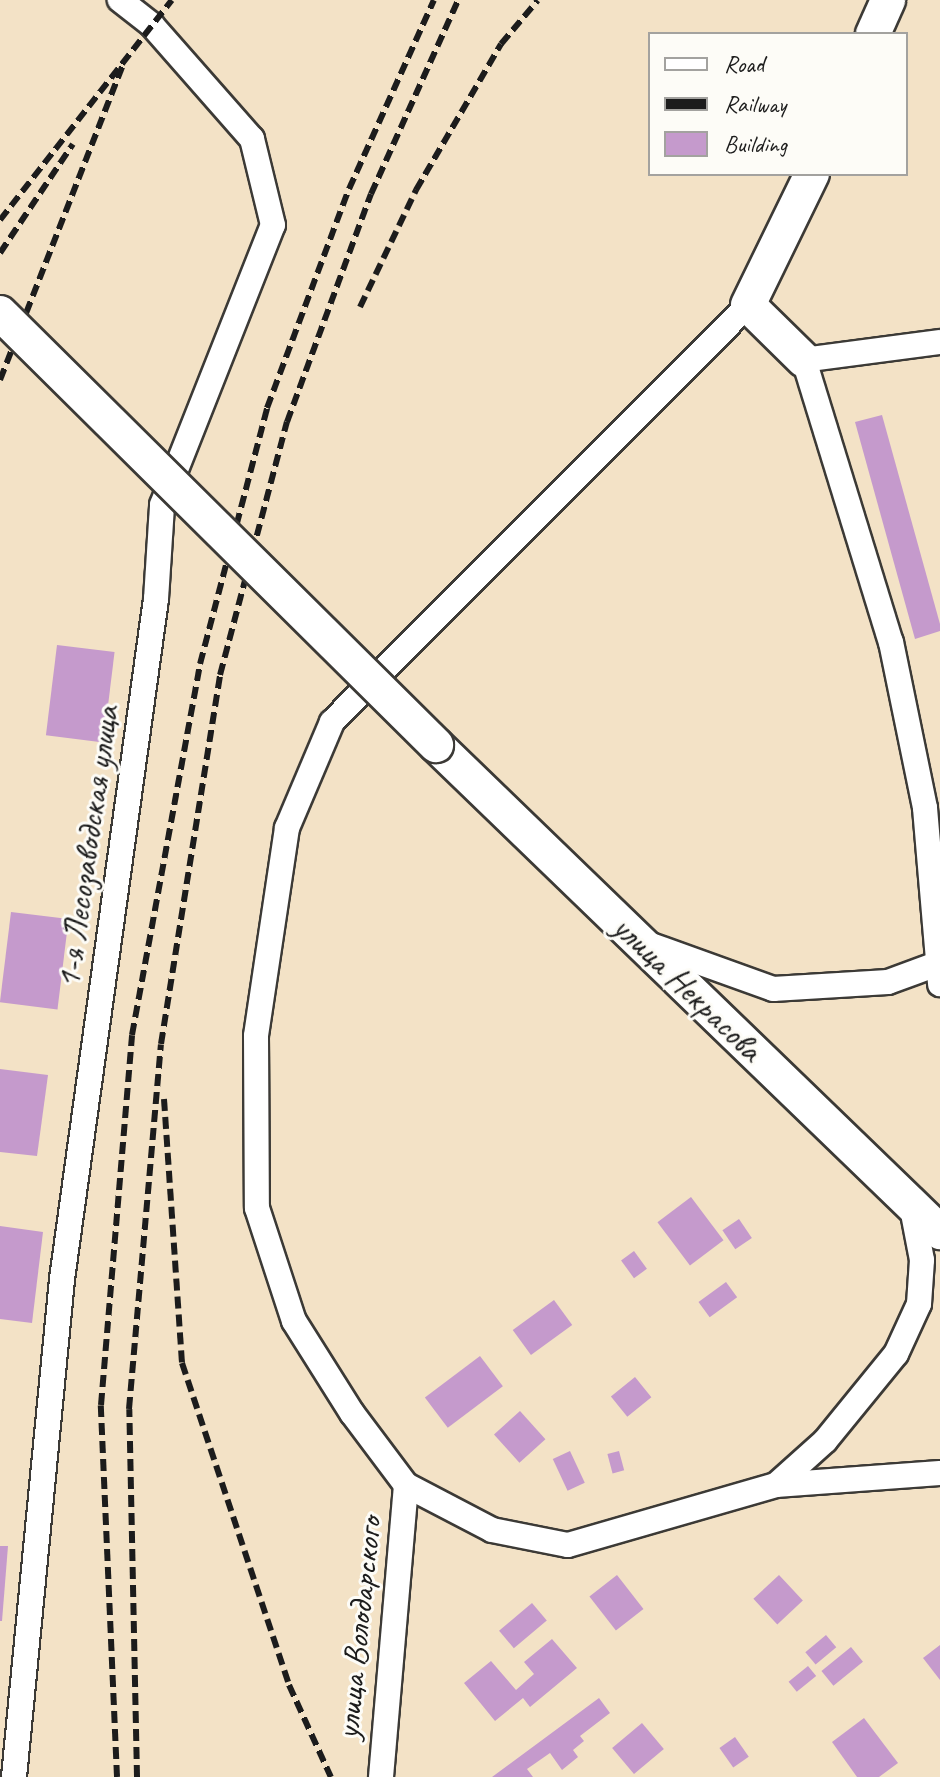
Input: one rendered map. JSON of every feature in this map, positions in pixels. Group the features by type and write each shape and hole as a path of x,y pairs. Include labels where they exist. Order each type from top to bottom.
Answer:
{"main road":[{"path":"874,32 888,0"},
{"path":"804,360 748,305 811,176"},
{"name":"улица Некрасова","path":"0,313 436,745 940,1232"}],"street":[{"name":"1-я Лесозаводская улица","path":"14,1777 62,1279 156,599 162,505 273,225 252,139 152,25 120,0"},
{"path":"748,305 332,722 287,828 256,1036 257,1208 294,1321 406,1485 492,1530 568,1545 776,1485 940,1473"},
{"path":"640,941 773,989 888,982 938,974 925,808 891,642 804,360 940,342"},
{"path":"776,1485 825,1441 896,1354 919,1304 922,1260 911,1203"},
{"name":"улица Володарского","path":"381,1777 406,1485"}],"building":[{"path":"882,415 940,624 940,631 915,639 855,422"},
{"path":"57,645 115,652 103,742 46,735"},
{"path":"11,912 69,919 57,1009 0,1002"},
{"path":"0,1069 48,1075 37,1156 0,1152"},
{"path":"691,1197 723,1240 690,1265 657,1222"},
{"path":"739,1219 752,1238 735,1249 722,1230"},
{"path":"0,1226 43,1232 32,1323 0,1319"},
{"path":"634,1251 647,1269 634,1278 621,1260"},
{"path":"726,1282 737,1297 710,1317 698,1302"},
{"path":"554,1300 572,1325 531,1355 513,1330"},
{"path":"480,1356 503,1386 448,1428 425,1398"},
{"path":"635,1377 651,1397 627,1417 611,1397"},
{"path":"520,1411 545,1439 519,1463 494,1434"},
{"path":"570,1451 585,1483 568,1491 553,1459"},
{"path":"619,1451 624,1470 613,1473 607,1454"},
{"path":"0,1546 8,1546 2,1621 0,1621"},
{"path":"617,1575 643,1609 616,1630 589,1597"},
{"path":"779,1575 803,1601 777,1624 753,1599"},
{"path":"532,1603 547,1621 514,1648 499,1631"},
{"path":"826,1635 836,1647 816,1665 805,1652"},
{"path":"552,1639 577,1668 530,1707 523,1698 495,1721 464,1683 491,1661 516,1690 534,1674 524,1662"},
{"path":"940,1645 940,1680 923,1658"},
{"path":"851,1647 863,1662 833,1686 821,1671"},
{"path":"808,1666 816,1676 797,1692 789,1682"},
{"path":"599,1698 610,1713 580,1736 584,1741 573,1750 578,1757 562,1770 550,1753 527,1769 533,1777 492,1777"},
{"path":"864,1718 898,1763 879,1777 857,1777 832,1742"},
{"path":"642,1723 664,1749 634,1774 612,1748"},
{"path":"735,1737 749,1757 733,1768 719,1748"}],"railway":[{"path":"0,220 172,0"},
{"path":"117,1777 101,1405 132,1035 200,664 267,408 349,189 434,0"},
{"path":"137,1777 129,1409 161,1044 220,675 287,422 371,194 458,0"},
{"path":"360,307 416,190 501,44 538,0"},
{"path":"0,380 124,62"},
{"path":"0,253 73,144"},
{"path":"164,1099 182,1363 289,1685 331,1777"}]}
